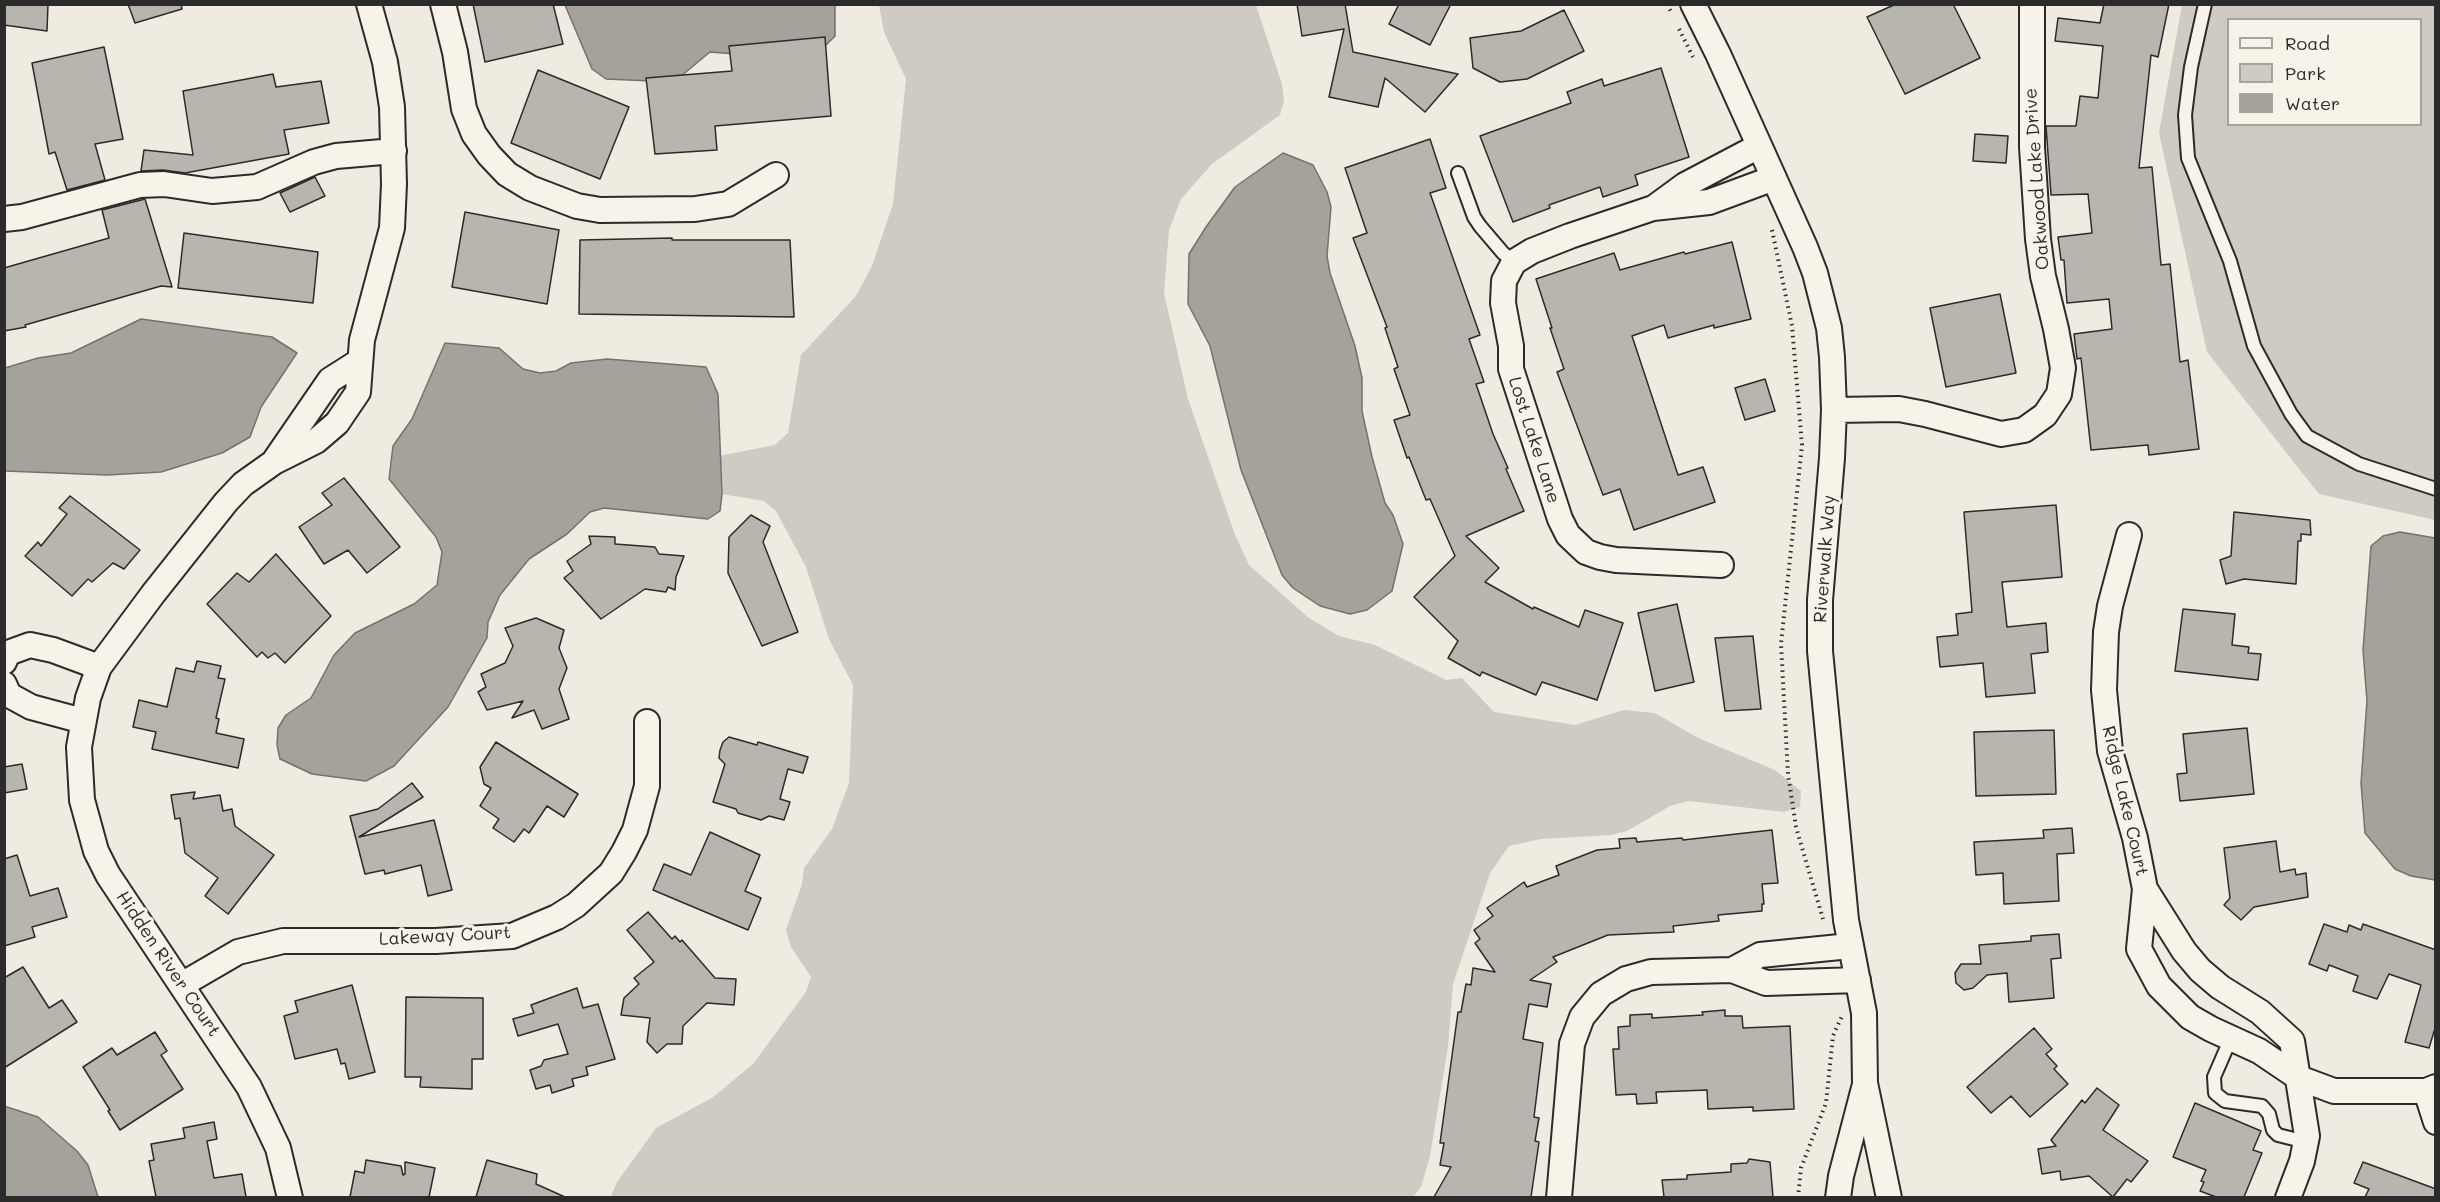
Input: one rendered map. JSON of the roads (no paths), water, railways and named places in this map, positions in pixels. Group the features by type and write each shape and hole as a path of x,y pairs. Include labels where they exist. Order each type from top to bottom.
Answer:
{"street":[{"name":"Hidden River Court","path":"290,1197 278,1148 249,1087 183,984 108,875 96,851 88,826 79,774 79,747 83,721 99,667 226,502 243,484 274,462 330,380 360,361 362,340 392,228 394,151 392,107 385,62 369,4"},
{"path":"443,4 455,52 464,109 474,134 489,156 507,174 530,188 577,206 600,210 695,209 728,204 776,175"},
{"name":"Riverwalk Way","path":"1693,4 1805,247 1822,301 1833,357 1834,410 1830,490 1822,550 1820,651 1850,946 1858,980 1866,1038 1865,1083 1889,1197"},
{"name":"Riverwalk Way","path":"1706,4 1718,54"},
{"name":"Oakwood Lake Drive","path":"1834,410 1899,409 2001,434 2024,430 2045,416 2059,394 2063,368 2043,276 2038,239 2032,137 2031,4"},
{"path":"1653,208 1685,185 1759,146"},
{"path":"4,219 22,217 140,185 164,184 212,190 256,187 314,162 336,156 394,151"},
{"path":"1514,262 1532,251 1653,208 1709,202 1773,178"},
{"name":"Lost Lake Lane","path":"1514,262 1504,281 1503,303 1509,335 1511,369 1560,519 1568,535 1586,552 1600,557 1616,560 1721,565"},
{"name":"Ridge Lake Court","path":"2129,536 2110,606 2106,632 2104,690 2110,751 2135,838 2145,889 2139,949 2147,969 2173,1002 2190,1017 2259,1051 2299,1078 2334,1091 2431,1089 2436,1122"},
{"path":"4,662 8,652 30,645 53,650 99,667"},
{"path":"4,684 9,695 31,707 83,721"},
{"name":"Lakeway Court","path":"183,984 238,952 283,940 436,941 512,936 557,917 576,905 611,873 635,830 647,786 647,722"},
{"name":"Ridge Lake Court","path":"2145,889 2184,951 2200,970 2220,987 2260,1012 2292,1041 2307,1136 2302,1161 2288,1197"},
{"path":"1732,970 1760,955 1850,946"},
{"path":"1559,1197 1572,1044 1582,1017 1601,994 1626,979 1651,972 1732,970 1766,983 1858,980"},
{"name":"Riverwalk Way","path":"1838,1197 1841,1176 1865,1083"}],"lane":[{"path":"2205,4 2191,67 2185,114 2188,158 2230,261 2253,346 2291,414 2307,436 2359,464 2436,489"},
{"path":"1458,173 1480,226 1514,262"},
{"path":"2231,1038 2214,1077 2215,1093 2225,1101 2262,1106 2269,1114 2278,1135 2306,1142"}],"water":[{"path":"565,5 835,5 835,36 824,47 760,56 710,52 674,82 606,79 592,69"},
{"path":"1283,153 1313,165 1327,192 1331,207 1327,256 1330,273 1355,346 1362,378 1362,411 1372,457 1385,503 1393,515 1403,544 1392,591 1367,610 1350,614 1320,606 1293,588 1282,575 1241,470 1210,346 1188,304 1189,254 1235,187"},
{"path":"141,319 272,337 297,353 261,407 250,437 222,453 161,472 107,475 5,471 5,368 38,358 71,353"},
{"path":"445,343 499,348 523,369 540,373 556,371 571,363 607,359 706,367 718,394 722,494 720,511 708,519 604,508 590,512 567,534 529,559 500,595 488,622 487,638 448,707 394,766 366,781 312,774 280,759 277,745 278,728 286,715 311,698 334,655 355,633 414,604 437,585 442,552 436,537 389,479 393,446 412,419"},
{"path":"2400,532 2435,538 2435,880 2411,876 2395,869 2365,833 2361,783 2367,701 2363,650 2371,546 2383,536"},
{"path":"4,1106 38,1117 77,1151 88,1165 98,1197 5,1197"}]}
